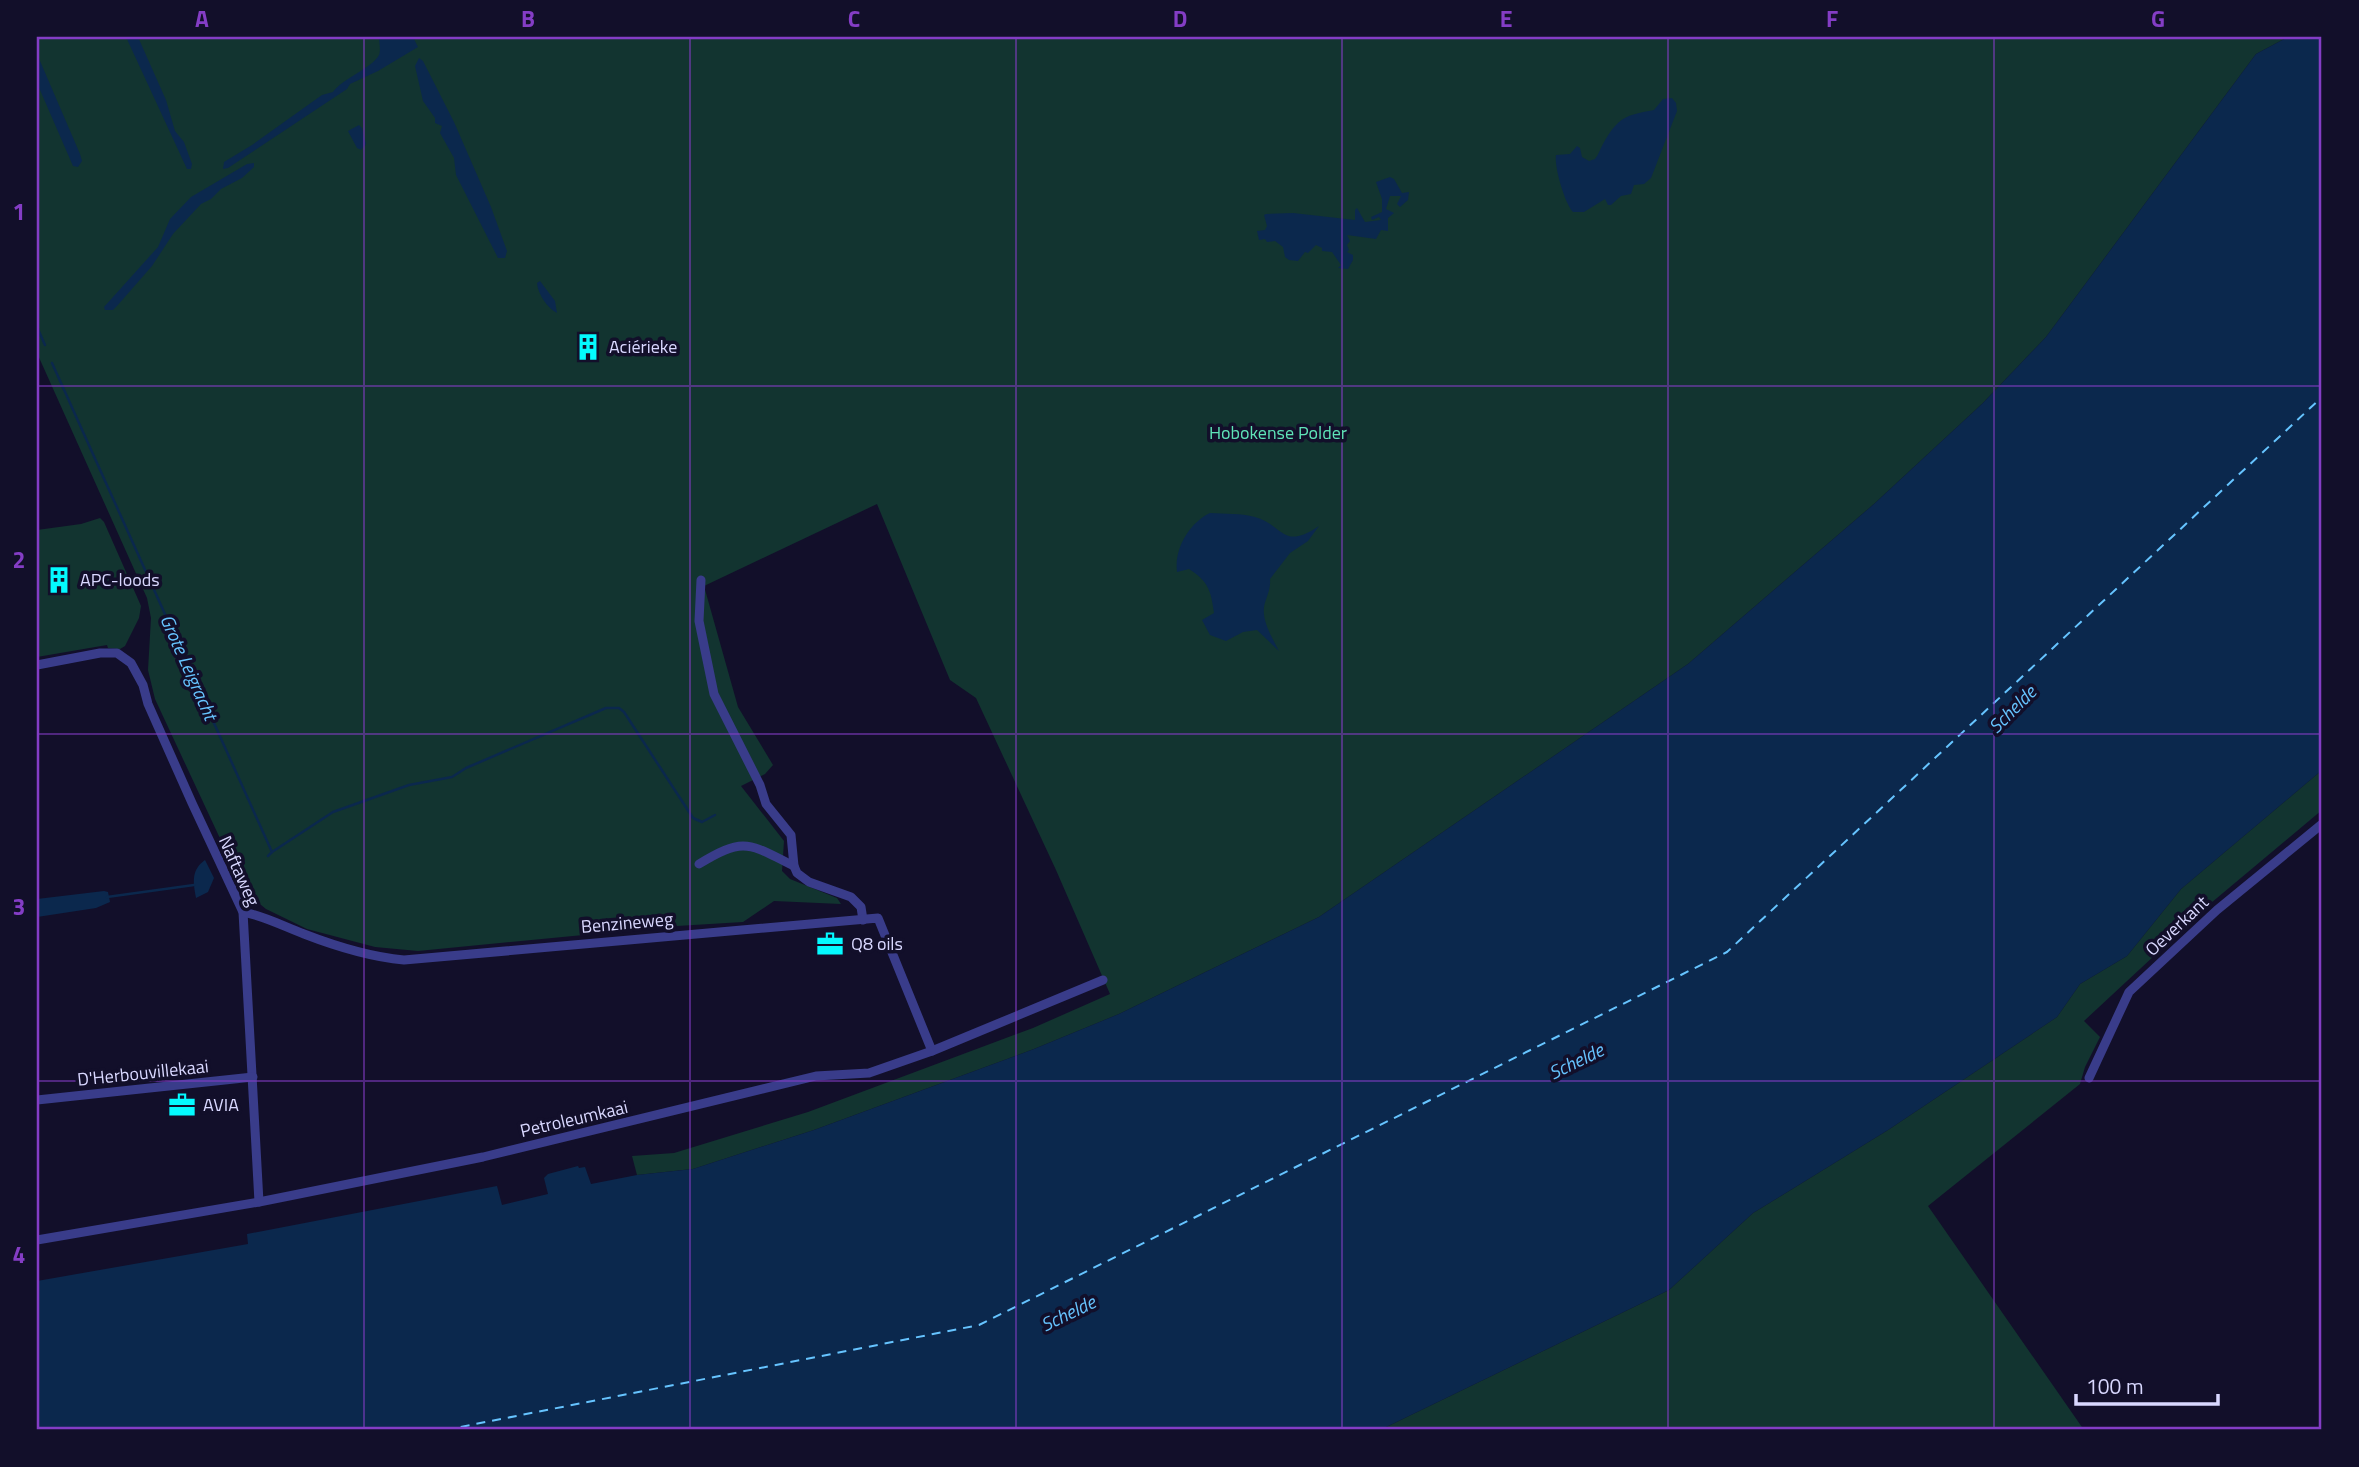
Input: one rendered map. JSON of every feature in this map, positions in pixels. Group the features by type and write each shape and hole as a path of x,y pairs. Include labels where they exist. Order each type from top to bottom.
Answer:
{"street":[{"path":"701,580 699,621 714,694 760,785 766,804 791,835 797,873 857,901 863,920 878,918 932,1051"},
{"name":"Naftaweg","path":"37,665 100,653 122,655 131,663 191,803 243,912 259,1202"},
{"name":"Oeverkant","path":"2089,1079 2129,992 2217,910 2322,824"},
{"path":"699,864 723,849 743,845 762,848 794,866"},
{"name":"Benzineweg","path":"243,912 260,915 323,940 379,957 404,961 558,945 863,920"},
{"name":"Petroleumkaai","path":"37,1240 259,1202 483,1157 816,1076 869,1073 932,1051 1103,980"},
{"name":"D'Herbouvillekaai","path":"37,1100 253,1077"}],"green space":[{"name":"Hobokense Polder","path":"37,37 2288,37 2256,54 2046,337 1983,403 1874,504 1688,664 1319,917 1119,1014 1034,1049 814,1130 693,1169 637,1175 632,1156 674,1153 808,1112 1033,1028 1110,994 976,698 950,680 877,504 704,586 738,707 773,765 765,774 741,786 784,841 782,871 790,879 837,898 841,904 774,901 743,922 418,951 375,947 307,929 266,909 245,892 155,699 148,670 151,618 147,598 37,353"},
{"path":"100,518 141,606 139,618 125,646 120,649 108,648 107,645 37,657 37,530 81,524"},
{"path":"2322,770 2322,810 2211,903 2084,1021 2100,1037 2080,1084 1928,1206 2084,1430 1380,1430 1669,1290 1753,1213 1888,1130 2057,1017 2080,984 2127,956 2181,889"}],"water":[{"path":"126,37 138,37 166,100 175,131 184,142 192,164 191,169 187,169"},
{"path":"379,37 413,37 418,47 350,84 347,89 223,169 224,162 322,95 333,92 375,60 379,55"},
{"name":"Schelde","path":"2288,37 2322,37 2322,770 2181,889 2127,956 2080,984 2057,1017 1888,1130 1753,1213 1669,1290 1380,1430 37,1430 37,1281 248,1244 247,1234 497,1186 502,1205 548,1194 544,1178 548,1174 578,1166 585,1167 591,1184 637,1175 693,1169 814,1130 1034,1049 1119,1014 1319,917 1688,664 1874,504 1983,403 2046,337 2256,54"},
{"path":"37,54 80,154 82,161 78,167 73,166 37,83"},
{"path":"419,58 454,122 491,207 507,251 505,258 498,258 456,175 454,158 440,133 442,126 435,123 435,118 423,101 415,66"},
{"path":"1672,98 1677,111 1651,178 1644,184 1634,185 1631,194 1621,196 1611,205 1608,205 1605,199 1584,212 1573,212 1561,185 1556,155 1570,154 1577,146 1582,157 1589,161 1595,159 1618,123 1630,116 1654,110 1663,99"},
{"path":"359,125 366,144 361,150 357,148 348,131"},
{"path":"254,163 254,167 242,178 201,204 173,234 152,266 117,306 113,310 105,310 104,307 158,247 170,219 191,197 247,164"},
{"path":"1390,177 1402,193 1409,192 1408,200 1400,207 1397,204 1401,196 1390,196 1386,209 1394,213 1388,218 1388,231 1381,230 1376,239 1347,235 1350,241 1347,252 1353,255 1348,269 1338,268 1341,265 1332,252 1322,251 1322,248 1316,245 1298,261 1285,257 1283,247 1275,241 1259,240 1257,231 1265,230 1266,214 1293,213 1355,220 1357,208 1365,222 1381,220 1379,217 1372,220 1371,217 1382,212 1382,199 1376,182"},
{"path":"540,281 555,301 557,313 541,296 537,283"},
{"path":"1210,513 1255,517 1290,536 1307,533 1319,526 1308,541 1290,553 1270,579 1264,613 1268,630 1279,651 1257,630 1243,632 1226,641 1210,635 1202,620 1214,613 1208,587 1189,569 1177,572 1178,554 1184,538 1202,517"},
{"path":"205,860 214,878 208,892 196,898 194,877 197,868"},
{"path":"108,892 110,902 96,908 37,917 37,899"}],"waterway":[{"name":"Grote Leigracht","path":"37,327 45,345"},
{"name":"Grote Leigracht","path":"52,363 272,852 268,856"},
{"path":"272,852 333,812 409,785 452,777 466,768 606,708 619,708 624,712 693,818 702,822 715,815"},
{"name":"Grote Leigracht","path":"107,897 194,885"}],"ferry route":[{"path":"445,1430 979,1325 1727,952 2322,397"}],"place":[{"name":"Aciérieke","path":"588,347"},
{"name":"APC-loods","path":"59,580"},
{"name":"Q8 oils","path":"830,944"},
{"name":"AVIA","path":"182,1105"}]}
